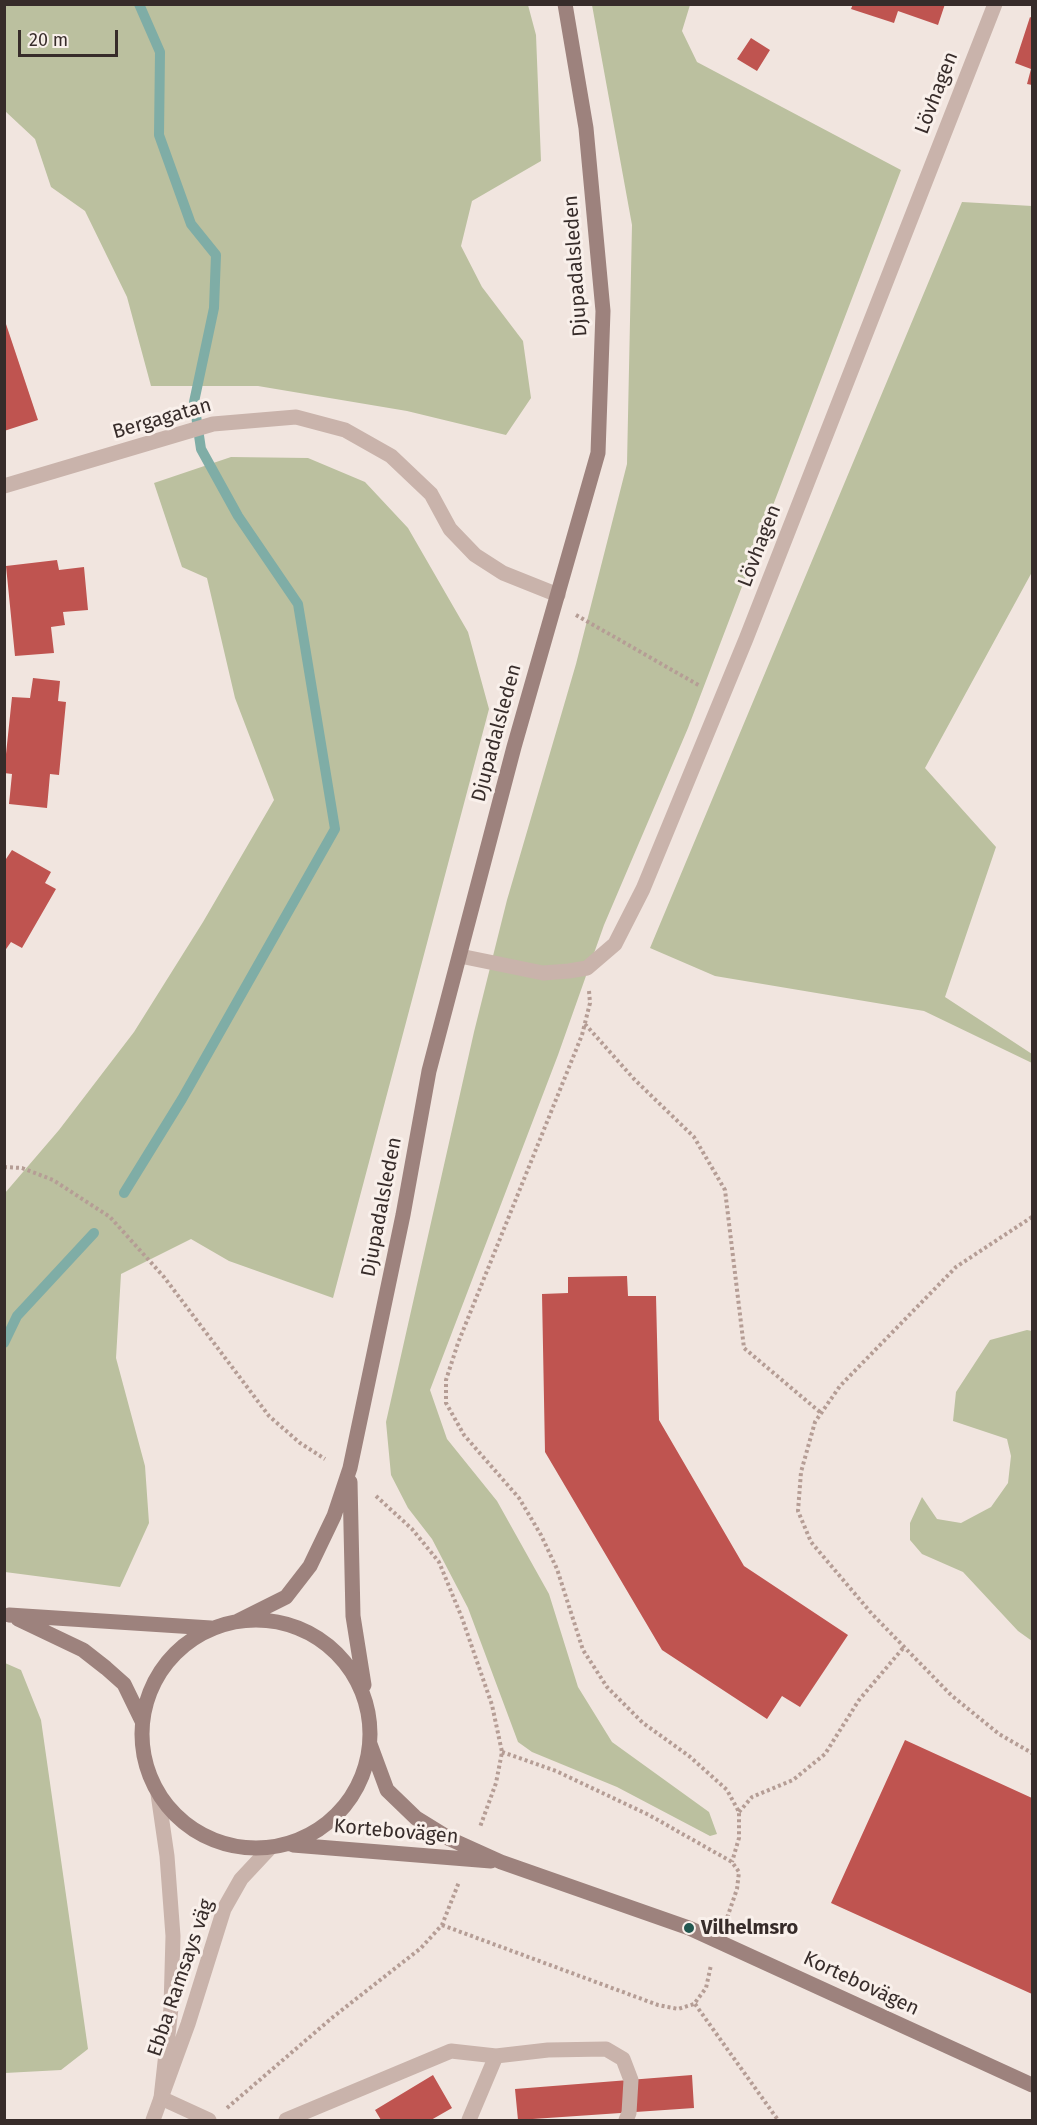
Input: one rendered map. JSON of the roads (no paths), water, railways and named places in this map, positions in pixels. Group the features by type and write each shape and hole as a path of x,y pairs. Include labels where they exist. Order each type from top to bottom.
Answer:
{"street":[{"name":"Djupadalsleden","path":"238,1621 286,1597 310,1566 334,1516 350,1468 403,1215 429,1071 514,747 598,453 603,311 586,128 565,4"},
{"name":"Lövhagen","path":"460,956 543,973 587,968 615,944 643,889 721,698 994,4"},
{"name":"Bergagatan","path":"4,486 213,424 296,417 345,430 391,456 431,494 450,530 475,555 502,573 558,595"},
{"name":"Djupadalsleden","path":"350,1468 353,1616 366,1700 370,1744"},
{"path":"7,1614 211,1628"},
{"path":"7,1614 83,1650 124,1684 142,1721 148,1773 158,1794 183,1823 219,1843 253,1849 270,1848 287,1845 324,1827 348,1803 362,1777 370,1744"},
{"path":"142,1721 151,1689 165,1665 190,1640 211,1628 238,1621 276,1621 310,1633 349,1666 366,1700"},
{"name":"Kortebovägen","path":"370,1744 387,1790 416,1818 450,1839 501,1862 689,1928 1032,2085"},
{"name":"Ebba Ramsays väg","path":"158,1794 167,1856 173,1936 171,2008 161,2098"},
{"name":"Kortebovägen","path":"287,1845 501,1862"},
{"name":"Ebba Ramsays väg","path":"153,2121 188,2024 224,1909 241,1879 270,1848"},
{"path":"286,2121 451,2051 496,2056 548,2050 606,2049 623,2059 631,2080 629,2113 626,2121"},
{"path":"469,2121 496,2056"},
{"path":"161,2098 216,2118"}],"waterway":[{"path":"124,1193 182,1099 335,829 298,604 238,516 201,449 194,402 214,308 216,255 191,224 159,135 160,52 139,4"},
{"path":"4,1343 17,1316 94,1233"}],"place":[{"name":"Vilhelmsro","path":"689,1928"}]}
